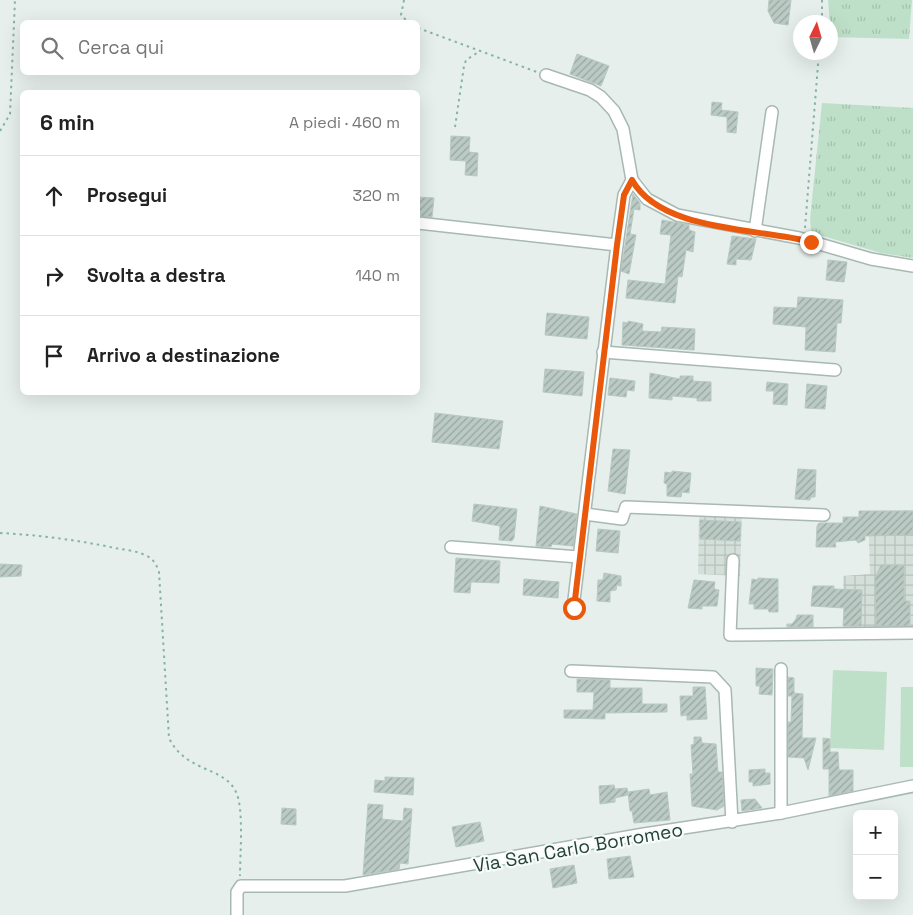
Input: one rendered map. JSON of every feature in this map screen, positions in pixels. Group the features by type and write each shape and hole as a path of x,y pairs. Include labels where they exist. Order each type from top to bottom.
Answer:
{"street":[{"path":"546,75 590,90 601,97 614,110 623,129 632,180 647,199 677,215 811,242 871,259 913,266"},
{"path":"756,231 772,112"},
{"path":"574,608 617,245 624,195 632,180"},
{"path":"420,223 617,245"},
{"path":"603,352 835,370"},
{"path":"585,514 622,519 626,507 824,516"},
{"path":"451,547 579,557"},
{"path":"733,560 730,635 913,633"},
{"path":"781,669 781,814"},
{"path":"571,671 713,677 726,690 732,822"},
{"name":"Via San Carlo Borromeo","path":"241,886 346,886 644,834 781,814 913,786"},
{"path":"237,915 237,892 241,886"}],"path":[{"path":"0,131 10,114 15,0"},
{"path":"404,0 401,15 406,20"},
{"path":"822,15 823,1"},
{"path":"420,29 546,75"},
{"path":"455,127 464,66 466,60 480,51"},
{"path":"811,242 805,230 804,222 818,60"},
{"path":"0,533 42,535 100,545 139,553 149,557 155,563 159,572 169,738 174,748 186,760 228,781 237,793 241,886"}],"shaded area":[{"path":"913,510 913,638 845,639 843,576 870,574 868,511"},
{"path":"699,513 742,516 740,576 698,574"}],"green space":[{"path":"828,0 912,0 909,39 838,37 838,15 829,15"},
{"path":"822,103 913,108 913,258 881,253 816,234 811,230 810,219"},
{"path":"833,670 887,672 884,750 830,748"},
{"path":"901,687 913,687 913,767 900,767"}],"building":[{"path":"769,0 791,0 788,25 774,23 768,11"},
{"path":"577,54 609,66 601,86 570,74"},
{"path":"712,102 722,103 721,110 738,112 736,133 727,132 727,117 711,115"},
{"path":"451,136 470,137 469,152 478,153 477,176 465,175 466,161 450,160"},
{"path":"633,194 640,203 640,210 634,209 630,234 636,235 629,274 621,271"},
{"path":"420,197 434,198 432,217 420,216"},
{"path":"662,220 689,225 689,230 695,232 693,252 686,250 682,277 678,276 675,303 626,298 628,280 665,284 671,235 660,234"},
{"path":"732,236 756,239 751,260 736,259 736,265 727,264"},
{"path":"828,260 847,262 844,282 826,280"},
{"path":"798,297 843,300 841,323 837,323 835,352 805,350 806,327 773,324 774,307 797,308"},
{"path":"547,313 589,317 587,339 545,335"},
{"path":"628,321 643,324 642,331 661,332 662,327 695,329 694,350 622,345 623,322 628,323"},
{"path":"545,369 584,372 582,396 543,392"},
{"path":"650,373 680,379 680,376 693,376 693,381 711,382 711,401 697,401 697,398 672,396 672,400 649,398"},
{"path":"610,378 635,381 634,391 627,390 626,397 608,395"},
{"path":"767,382 788,384 787,405 773,404 774,391 766,391"},
{"path":"807,384 827,386 825,409 805,408"},
{"path":"435,413 503,421 499,449 432,442"},
{"path":"613,449 630,450 625,494 608,491"},
{"path":"798,469 816,470 815,497 811,497 810,500 795,499"},
{"path":"672,471 691,473 689,493 682,492 681,497 667,496 667,484 664,483 665,472 672,473"},
{"path":"474,504 517,509 514,538 512,541 499,540 500,526 472,521"},
{"path":"540,506 577,514 573,546 552,544 551,547 536,546"},
{"path":"859,511 913,511 913,535 865,536 865,540 858,543 856,540 835,542 836,547 816,547 817,526 819,523 843,523 843,517 859,517"},
{"path":"700,520 741,522 740,541 700,539"},
{"path":"598,529 620,531 618,553 596,551"},
{"path":"456,558 500,561 499,583 471,582 470,593 454,592"},
{"path":"0,564 22,565 21,576 0,577"},
{"path":"881,565 904,565 904,601 910,601 910,626 876,626 875,578"},
{"path":"604,573 621,576 621,586 617,585 616,590 610,591 610,602 597,601 598,580 603,580"},
{"path":"758,578 778,579 778,612 769,612 768,609 754,609 754,604 749,604 752,579 758,580"},
{"path":"524,579 559,582 558,598 523,595"},
{"path":"694,580 715,582 714,589 719,590 717,606 702,606 702,609 688,608"},
{"path":"813,586 834,586 834,589 862,590 861,626 843,626 844,608 811,606"},
{"path":"797,615 813,615 813,627 787,627 787,624 792,624"},
{"path":"756,668 773,669 772,695 759,694 760,686 756,686"},
{"path":"788,677 794,678 794,693 803,694 802,738 816,738 808,770 804,758 788,757 788,722 791,722 792,696 788,696"},
{"path":"577,679 610,680 610,688 642,688 642,704 667,704 667,712 605,713 605,719 564,718 564,710 593,710 594,692 577,692"},
{"path":"693,687 705,687 707,719 687,720 687,715 681,716 680,696 693,696"},
{"path":"694,737 701,737 702,743 716,744 718,772 722,772 724,806 717,810 692,806 690,774 693,774 691,745 694,744"},
{"path":"823,738 830,739 830,752 838,752 839,770 853,770 853,791 829,796 829,769 823,769"},
{"path":"765,769 765,773 770,773 770,784 753,786 753,782 749,782 749,770"},
{"path":"385,777 414,778 413,795 374,792 375,780 385,781"},
{"path":"614,785 615,789 627,788 628,795 615,798 615,802 600,804 599,786"},
{"path":"649,789 650,795 667,792 670,820 634,823 632,811 630,811 628,792"},
{"path":"755,799 762,808 742,811 741,800"},
{"path":"368,804 383,805 382,819 403,821 404,808 412,809 408,864 400,863 399,869 363,875"},
{"path":"282,808 296,809 296,825 281,824"},
{"path":"480,822 484,841 456,847 452,827"},
{"path":"630,856 634,877 609,879 607,859"},
{"path":"574,865 577,883 553,888 550,869"}],"route":[{"path":"574,608 617,245 624,195 632,180 647,199 677,215 720,225 799,238 811,242"}]}
